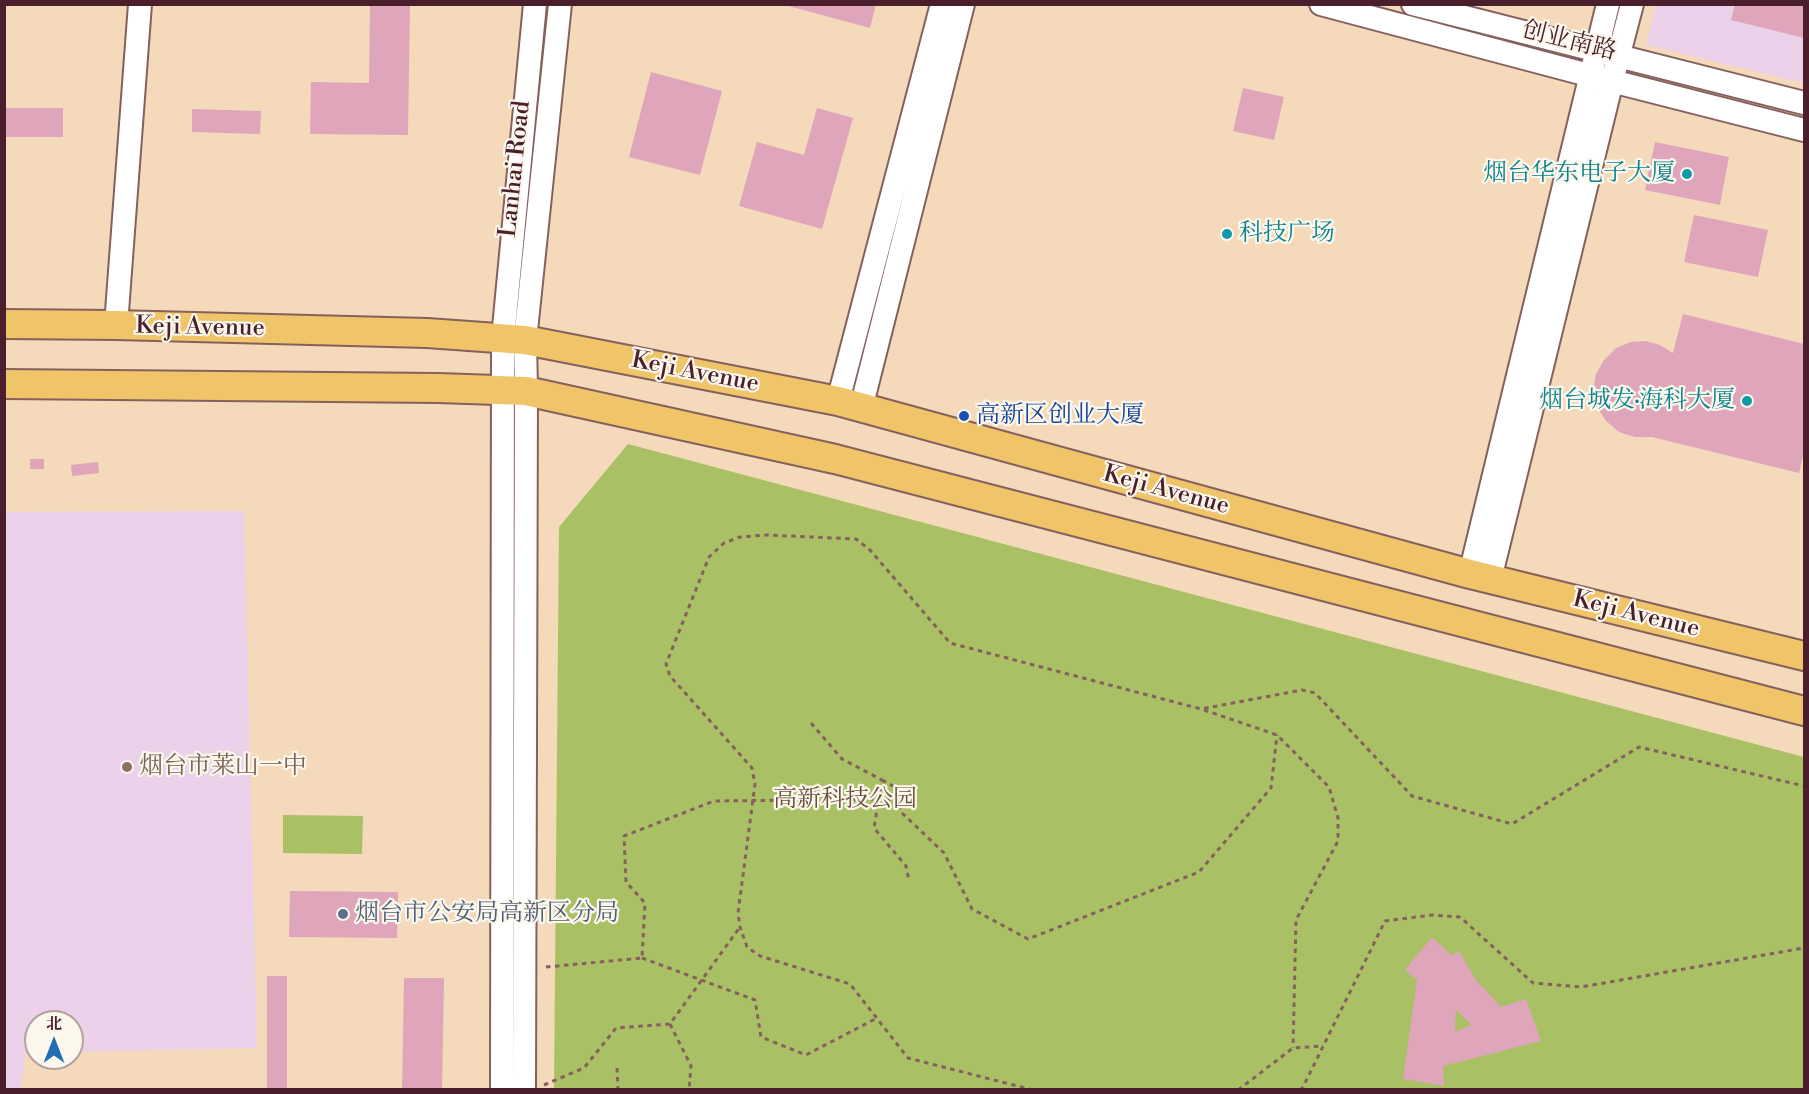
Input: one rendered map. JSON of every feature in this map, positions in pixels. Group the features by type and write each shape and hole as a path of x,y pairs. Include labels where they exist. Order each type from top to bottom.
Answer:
{"main road":[{"name":"Keji Avenue","path":"4,324 427,333 514,339 850,405 1480,576 1804,656"},
{"name":"Keji Avenue","path":"4,384 427,387 514,391 836,459 1804,711"}],"street":[{"path":"116,326 140,4"},
{"name":"Lanhai Road","path":"514,339 535,4"},
{"name":"Lanhai Road","path":"514,339 560,4"},
{"path":"850,405 942,4"},
{"path":"850,405 963,4"},
{"name":"创业南路","path":"1321,4 1804,130"},
{"name":"创业南路","path":"1413,4 1804,103"},
{"path":"1480,576 1602,78 1597,51 1608,4"},
{"path":"1602,78 1619,57 1632,4"},
{"path":"501,1089 514,339"},
{"path":"514,391 533,1088"}],"path":[{"path":"1033,1089 908,1058 850,984 760,956 747,947 738,913 754,783 752,768 670,676 666,664 709,557 724,543 740,537 766,535 856,539 870,550 950,643 1201,709 1277,735 1329,787 1338,818 1338,841 1296,920 1293,1048"},
{"path":"1201,709 1302,690 1315,693 1412,796 1512,824 1639,747 1804,786"},
{"path":"812,723 842,759 904,792"},
{"path":"642,958 645,903 626,882 624,836 714,801 899,799 901,812 944,853 972,909 1029,939 1199,872 1271,788 1277,735"},
{"path":"882,780 874,828 906,866 909,881"},
{"path":"1300,1089 1385,921 1432,915 1460,917 1533,982 1581,987 1804,948"},
{"path":"670,1024 740,927"},
{"path":"546,967 642,958 755,1000 761,1037 806,1055 877,1018"},
{"path":"533,1088 584,1068 616,1028 670,1024"},
{"path":"670,1024 691,1065 690,1089"},
{"path":"1238,1089 1293,1048 1323,1046"},
{"path":"617,1068 618,1089"}],"shaded area":[{"path":"1656,5 1804,5 1804,83 1646,45"},
{"name":"烟台市莱山一中","path":"244,511 257,1048 84,1052 84,1010 24,1010 24,1062 21,1089 5,1089 5,512"}],"green space":[{"name":"高新科技公园","path":"628,444 1804,757 1804,1089 554,1090 559,527"},
{"path":"283,815 363,816 362,854 283,853"}],"building":[{"path":"370,4 410,4 408,135 310,134 311,82 369,83"},
{"path":"781,4 876,4 870,28"},
{"path":"1735,4 1804,4 1804,38 1731,20"},
{"path":"651,72 722,91 700,175 629,157"},
{"path":"1243,88 1284,97 1274,140 1233,131"},
{"path":"4,108 63,108 63,137 4,137"},
{"path":"817,108 853,118 822,229 739,206 757,142 804,155"},
{"path":"192,109 261,111 260,134 192,132"},
{"name":"烟台华东电子大厦","path":"1655,142 1729,157 1720,205 1645,190"},
{"path":"1694,215 1768,230 1758,277 1684,262"},
{"name":"烟台城发·海科大厦","path":"1683,314 1804,344 1804,450 1799,473 1652,437 1635,437 1619,432 1606,421 1597,407 1593,391 1596,374 1604,360 1616,348 1631,342 1646,341 1660,345 1673,353"},
{"path":"30,459 44,459 44,469 30,469"},
{"path":"98,462 99,473 72,476 71,465"},
{"name":"烟台市公安局高新区分局","path":"290,891 398,892 397,938 289,937"},
{"path":"1432,937 1451,955 1459,951 1476,980 1501,1007 1526,999 1541,1041 1443,1066 1444,1086 1403,1079 1417,980 1405,970","holes":["1456,1010 1472,1025 1455,1032"]},
{"path":"267,976 287,976 287,1090 267,1090"},
{"path":"404,978 444,978 442,1090 402,1090"}],"place":[{"name":"烟台华东电子大厦","path":"1687,174"},
{"name":"科技广场","path":"1227,234"},
{"name":"烟台城发·海科大厦","path":"1747,401"},
{"name":"高新区创业大厦","path":"964,416"},
{"name":"烟台市莱山一中","path":"127,767"},
{"name":"烟台市公安局高新区分局","path":"343,914"}]}
